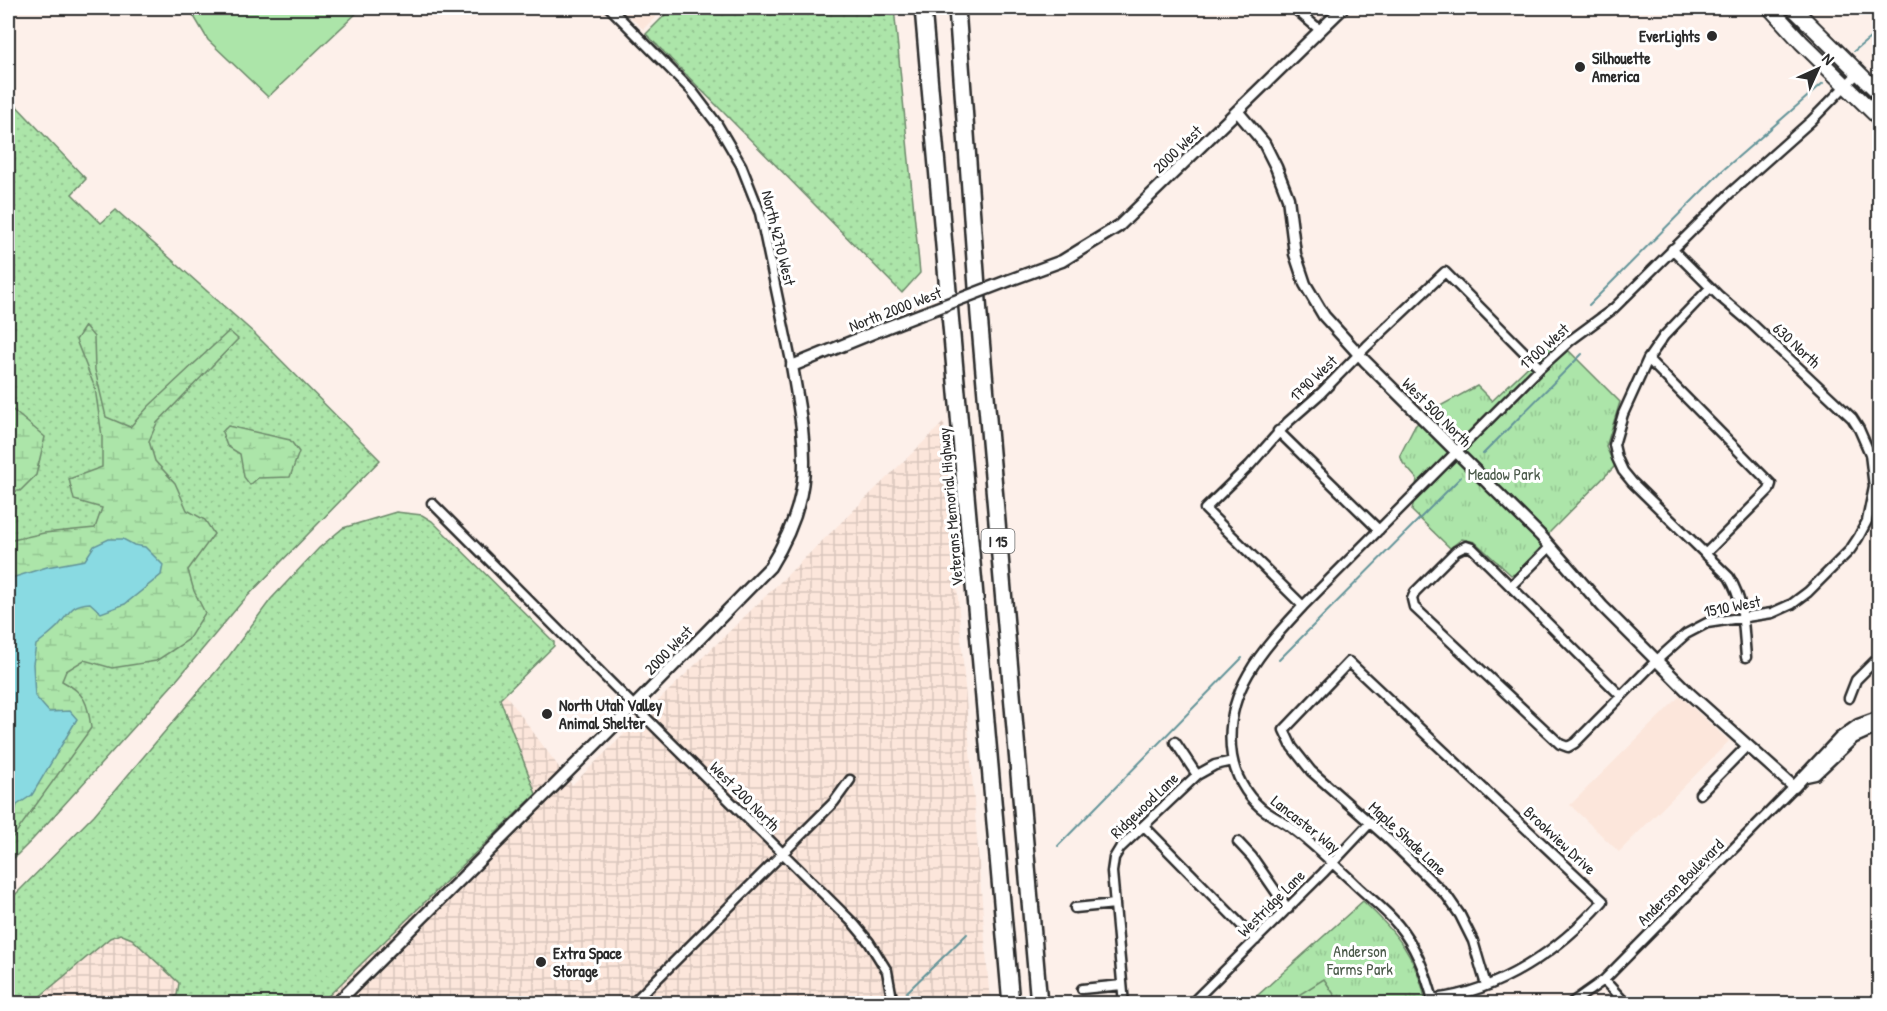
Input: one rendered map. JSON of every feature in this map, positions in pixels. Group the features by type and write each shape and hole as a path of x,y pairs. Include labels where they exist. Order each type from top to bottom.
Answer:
{"highway":[{"name":"Veterans Memorial Highway","path":"923,8 1011,1004"},
{"name":"I 15","path":"957,8 979,315 1039,1004"}],"main road":[{"path":"1770,8 1880,119"},
{"path":"1793,8 1880,94"}],"street":[{"name":"North 4270 West","path":"610,8 692,91 717,124 741,165 760,213 792,366"},
{"path":"1294,8 1320,30"},
{"name":"2000 West","path":"1010,280 1062,261 1119,225 1342,8"},
{"name":"1700 West","path":"1263,653 1303,606 1540,368 1571,340 1612,309 1729,194 1811,121 1858,73"},
{"name":"West 500 North","path":"1237,111 1264,143 1288,198 1295,254 1305,284 1324,316 1456,453 1551,547 1594,598 1690,694 1794,787"},
{"name":"630 North","path":"1672,249 1710,288 1752,324 1852,418 1866,441 1877,480"},
{"name":"1790 West","path":"1303,606 1205,509 1250,465 1278,431 1321,393 1445,272 1540,368"},
{"name":"North 2000 West","path":"792,366 1010,280"},
{"path":"1710,288 1664,336 1648,359 1623,414 1614,445 1623,471 1632,482 1729,577 1741,603 1746,657"},
{"path":"1648,359 1770,481 1771,486 1705,554"},
{"name":"2000 West","path":"336,1004 770,567 784,544 800,504 806,450 792,366"},
{"path":"1278,431 1379,530"},
{"name":"1510 West","path":"1512,586 1477,552 1466,546 1456,551 1415,592 1412,599 1414,607 1460,651 1560,744 1568,747 1575,743 1686,634 1707,623 1772,613 1792,604 1820,581 1858,538 1872,503 1877,480"},
{"name":"West 200 North","path":"432,503 846,916 869,942 887,971 893,1004"},
{"path":"1551,547 1512,586 1621,696"},
{"name":"Lancaster Way","path":"1263,653 1240,688 1232,711 1230,732 1233,761 1238,776 1248,794 1261,808 1293,829 1333,863 1397,924 1422,964 1433,1002"},
{"path":"1849,698 1856,680 1880,656"},
{"name":"Brookview Drive","path":"1284,730 1349,662 1603,901 1560,944 1521,968 1486,985 1433,1002"},
{"name":"Anderson Boulevard","path":"1570,1004 1604,980 1806,776 1809,769 1840,738 1858,725 1880,717"},
{"name":"Anderson Boulevard","path":"1806,776 1815,774 1852,738 1880,726"},
{"name":"Maple Shade Lane","path":"1284,730 1292,747 1311,771 1447,896 1473,941 1486,985"},
{"path":"1175,742 1197,775"},
{"path":"1700,794 1748,745"},
{"name":"Ridgewood Lane","path":"1124,1004 1112,873 1114,858 1120,848 1197,775 1215,765 1233,761"},
{"path":"633,1004 834,802 850,780"},
{"name":"Westridge Lane","path":"1191,1004 1288,909 1370,823"},
{"path":"1144,826 1256,940"},
{"path":"1238,842 1252,857 1288,909"},
{"path":"1075,908 1115,904"},
{"path":"1604,980 1626,1004"},
{"path":"1082,989 1122,985"}],"shaded area":[{"path":"621,8 665,8 643,29"},
{"path":"944,422 990,1003 8,1004 8,901 106,810 448,616 572,785"},
{"path":"1680,696 1729,741 1619,852 1570,805"}],"green space":[{"path":"189,8 362,8 268,97 208,40"},
{"path":"672,8 894,8 920,273 902,293 646,34"},
{"path":"8,97 86,179 72,194 101,223 116,210 254,333 380,460 242,602 175,682 8,864"},
{"path":"85,326 94,337 95,370 106,417 130,427 149,406 229,331 238,339 157,423 149,441 155,461 175,483 187,510 205,520 214,534 188,570 194,591 205,613 188,640 156,661 112,668 84,660 66,671 62,681 76,690 84,700 91,728 13,837 8,840 8,541 44,533 95,528 102,508 74,500 69,479 102,467 102,436 95,388 76,340"},
{"name":"Meadow Park","path":"1557,339 1620,402 1606,447 1615,466 1550,532 1540,548 1515,574 1511,575 1475,542 1462,539 1450,548 1412,511 1417,479 1403,463 1400,455 1415,426 1429,412 1477,386 1492,401"},
{"path":"9,407 45,437 36,475 20,491 8,491"},
{"path":"228,426 290,440 299,452 290,477 258,478 250,485 244,477 240,454 227,446 222,432"},
{"path":"396,512 422,515 432,521 554,642 554,646 500,699 536,794 321,1003 168,1003 177,995 179,983 132,939 120,934 110,938 32,1003 8,1003 8,902 94,815 229,656 271,599 319,548 343,528"},
{"name":"Anderson Farms Park","path":"1363,901 1404,947 1418,973 1426,1004 1248,1004"},
{"path":"1324,979 1337,999 1330,1003 1286,1003"}],"water":[{"path":"109,539 123,539 134,545 145,547 163,565 161,575 125,604 101,613 90,603 75,607 57,628 36,645 33,664 35,696 49,712 70,711 77,719 32,795 17,805 12,821 8,825 8,579 47,567 85,560 94,546"}],"waterway":[{"path":"1854,51 1880,30"},
{"path":"1589,305 1722,171 1823,83"},
{"path":"1483,454 1582,354"},
{"path":"1279,660 1461,477"},
{"path":"1058,846 1242,658"},
{"path":"907,992 967,934"}],"place":[{"name":"EverLights","path":"1712,36"},
{"name":"Silhouette America","path":"1580,67"},
{"name":"North Utah Valley Animal Shelter","path":"547,714"},
{"name":"Extra Space Storage","path":"541,962"}]}
